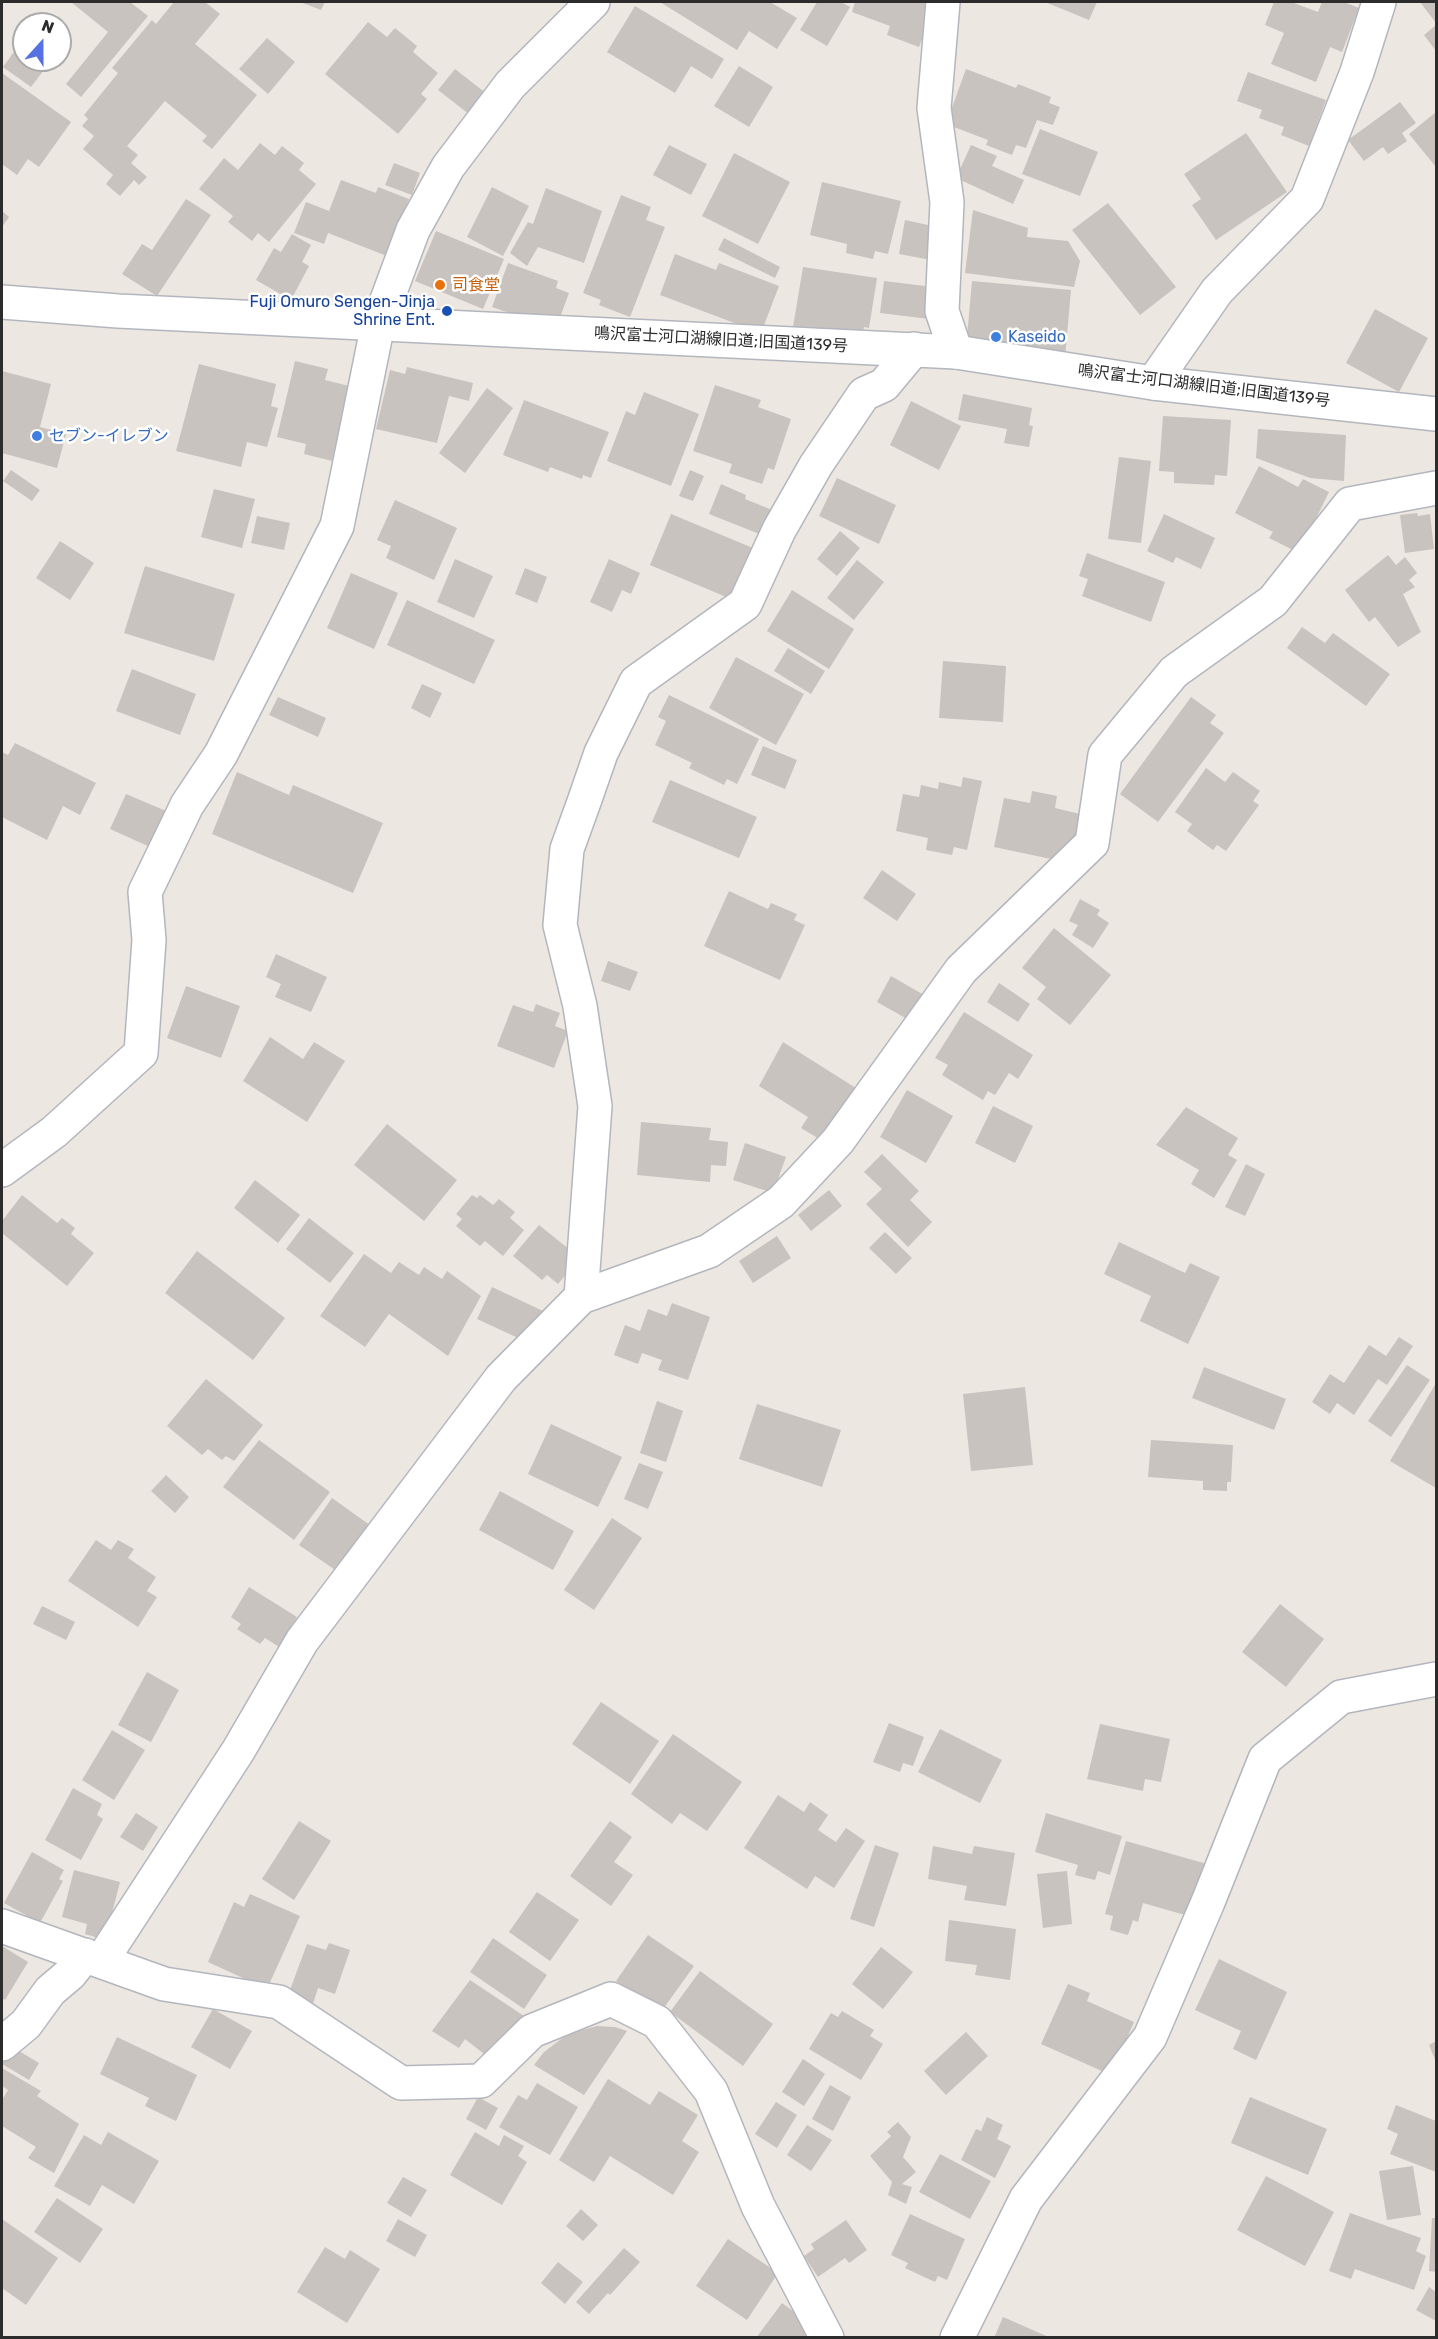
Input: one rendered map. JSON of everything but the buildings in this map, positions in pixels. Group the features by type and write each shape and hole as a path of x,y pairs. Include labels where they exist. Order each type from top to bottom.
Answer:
{"street":[{"path":"2,1170 54,1132 141,1053 149,940 145,892 187,805 221,754 337,526 378,324 413,230 448,167 510,85 593,2"},
{"path":"943,2 934,108 947,202 942,311 956,352"},
{"path":"1153,383 1217,291 1307,199 1357,72 1379,2"},
{"name":"鳴沢富士河口湖線旧道;旧国道139号","path":"2,302 106,310 956,352 1153,383 1437,414"},
{"path":"581,1297 595,1106 580,1006 560,925 567,849 601,753 636,682 745,604 779,530 822,456 864,394 884,385 914,349"},
{"path":"2,2044 26,2024 50,1991 93,1958 238,1751 302,1641 501,1378 581,1297 709,1251 782,1202 838,1141 961,970 1092,843 1105,755 1174,672 1273,600 1350,504 1437,488"},
{"path":"957,2337 1026,2199 1150,2037 1208,1902 1265,1759 1341,1697 1437,1679"},
{"path":"2,1926 164,1984 279,2002 401,2083 481,2081 532,2031 610,1999 657,2022 711,2091 758,2206 827,2337"}],"place":[{"name":"司食堂","path":"440,285"},
{"name":"Fuji Omuro Sengen-Jinja Shrine Ent.","path":"447,311"},
{"name":"Kaseido","path":"996,337"},
{"name":"セブン-イレブン","path":"37,436"}]}
